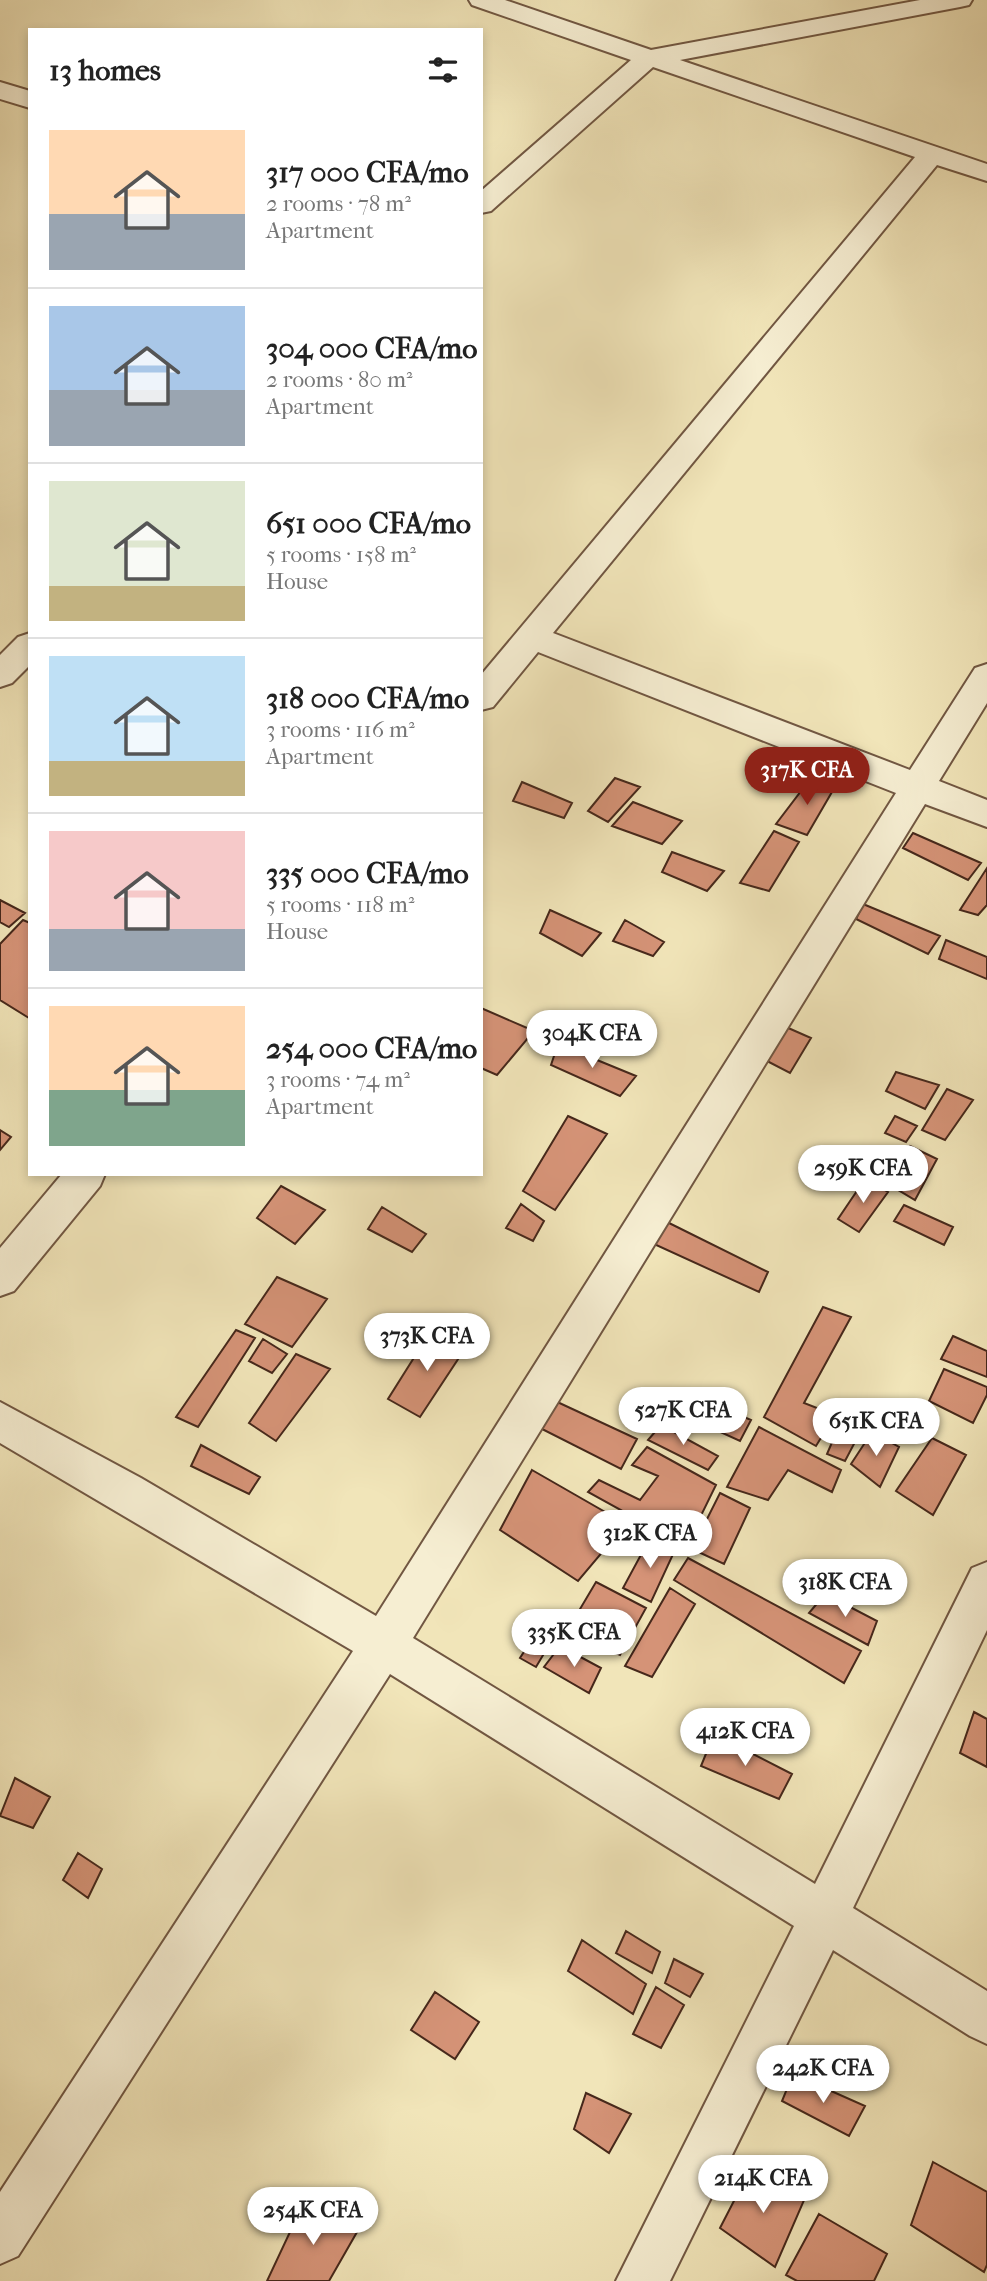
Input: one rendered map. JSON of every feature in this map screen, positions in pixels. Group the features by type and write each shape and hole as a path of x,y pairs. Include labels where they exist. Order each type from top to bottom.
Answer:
{"street":[{"path":"481,0 987,173"},
{"path":"483,203 648,58 961,0"},
{"path":"0,90 28,99"},
{"path":"483,696 932,153"},
{"path":"532,637 987,814"},
{"path":"0,675 28,647"},
{"path":"0,2238 384,1644 987,676"},
{"path":"0,1278 84,1176"},
{"path":"0,1421 174,1518 384,1644 987,2020"},
{"path":"642,2281 987,1583"}],"building":[{"path":"615,778 640,787 608,822 588,811"},
{"path":"811,778 836,785 807,835 776,824"},
{"path":"522,782 572,803 564,818 513,801"},
{"path":"633,802 682,821 662,844 612,826"},
{"path":"774,831 799,842 769,891 740,883"},
{"path":"913,833 981,863 968,880 903,848"},
{"path":"672,852 724,871 707,891 662,872"},
{"path":"987,868 987,905 978,915 960,910"},
{"path":"0,900 25,913 9,927 0,922"},
{"path":"863,904 940,936 928,954 856,919"},
{"path":"550,910 601,933 582,956 540,933"},
{"path":"23,920 28,922 28,1017 0,1000 0,944"},
{"path":"625,920 664,942 653,956 613,941"},
{"path":"946,940 987,957 987,979 939,959"},
{"path":"483,1009 534,1031 497,1075 483,1069"},
{"path":"786,1027 811,1038 790,1073 767,1061"},
{"path":"558,1044 636,1076 620,1096 551,1065"},
{"path":"896,1072 939,1085 925,1109 886,1091"},
{"path":"947,1089 973,1100 945,1140 922,1130"},
{"path":"568,1116 607,1134 555,1210 523,1191"},
{"path":"895,1116 917,1126 906,1142 885,1133"},
{"path":"0,1130 11,1137 0,1150"},
{"path":"910,1146 937,1159 915,1200 890,1185"},
{"path":"865,1179 888,1192 859,1232 838,1219"},
{"path":"281,1186 325,1210 295,1244 257,1218"},
{"path":"521,1204 544,1221 533,1241 506,1228"},
{"path":"904,1205 953,1227 944,1245 894,1221"},
{"path":"382,1207 426,1234 412,1252 368,1229"},
{"path":"665,1221 768,1272 759,1292 654,1244"},
{"path":"277,1277 327,1299 292,1347 245,1324"},
{"path":"823,1307 851,1317 804,1403 835,1415 816,1446 764,1417"},
{"path":"432,1329 466,1347 420,1417 388,1399"},
{"path":"236,1330 255,1338 198,1427 176,1417"},
{"path":"953,1336 987,1351 987,1377 941,1359"},
{"path":"263,1339 287,1354 272,1373 249,1361"},
{"path":"296,1354 330,1369 276,1441 249,1423"},
{"path":"944,1369 987,1387 987,1395 973,1423 929,1401"},
{"path":"553,1400 637,1439 621,1469 540,1428"},
{"path":"728,1410 751,1420 740,1441 716,1430"},
{"path":"661,1425 718,1456 708,1470 648,1440"},
{"path":"759,1427 841,1470 832,1492 788,1470 768,1500 727,1487"},
{"path":"872,1432 899,1447 880,1487 851,1464"},
{"path":"836,1433 855,1442 845,1461 827,1454"},
{"path":"932,1438 966,1455 933,1515 896,1491"},
{"path":"201,1445 260,1477 249,1494 191,1466"},
{"path":"647,1447 716,1485 686,1546 588,1492 599,1480 640,1500 658,1476 632,1465"},
{"path":"532,1470 626,1524 578,1581 500,1530"},
{"path":"720,1493 750,1508 724,1564 692,1549"},
{"path":"650,1538 675,1550 651,1602 623,1588"},
{"path":"688,1558 861,1651 844,1683 674,1580"},
{"path":"596,1582 646,1608 620,1655 567,1631"},
{"path":"670,1588 695,1604 652,1677 625,1666"},
{"path":"825,1594 877,1621 868,1645 809,1613"},
{"path":"542,1624 558,1630 536,1667 520,1658"},
{"path":"560,1646 601,1668 589,1693 544,1667"},
{"path":"974,1712 987,1719 987,1767 960,1753"},
{"path":"714,1734 792,1774 779,1799 701,1766"},
{"path":"15,1778 50,1797 33,1828 0,1816"},
{"path":"78,1853 102,1869 88,1898 63,1880"},
{"path":"626,1931 660,1952 652,1973 616,1953"},
{"path":"582,1940 646,1984 633,2014 568,1971"},
{"path":"674,1959 703,1974 690,1997 665,1983"},
{"path":"656,1987 684,2005 661,2048 633,2034"},
{"path":"435,1992 479,2022 455,2059 411,2030"},
{"path":"793,2074 865,2106 849,2136 782,2101"},
{"path":"586,2093 631,2114 609,2153 574,2129"},
{"path":"933,2162 987,2192 987,2265 984,2272 911,2225"},
{"path":"753,2164 805,2198 775,2267 720,2228"},
{"path":"305,2200 357,2232 329,2281 267,2281"},
{"path":"819,2214 887,2254 874,2281 797,2281 786,2275"}]}
